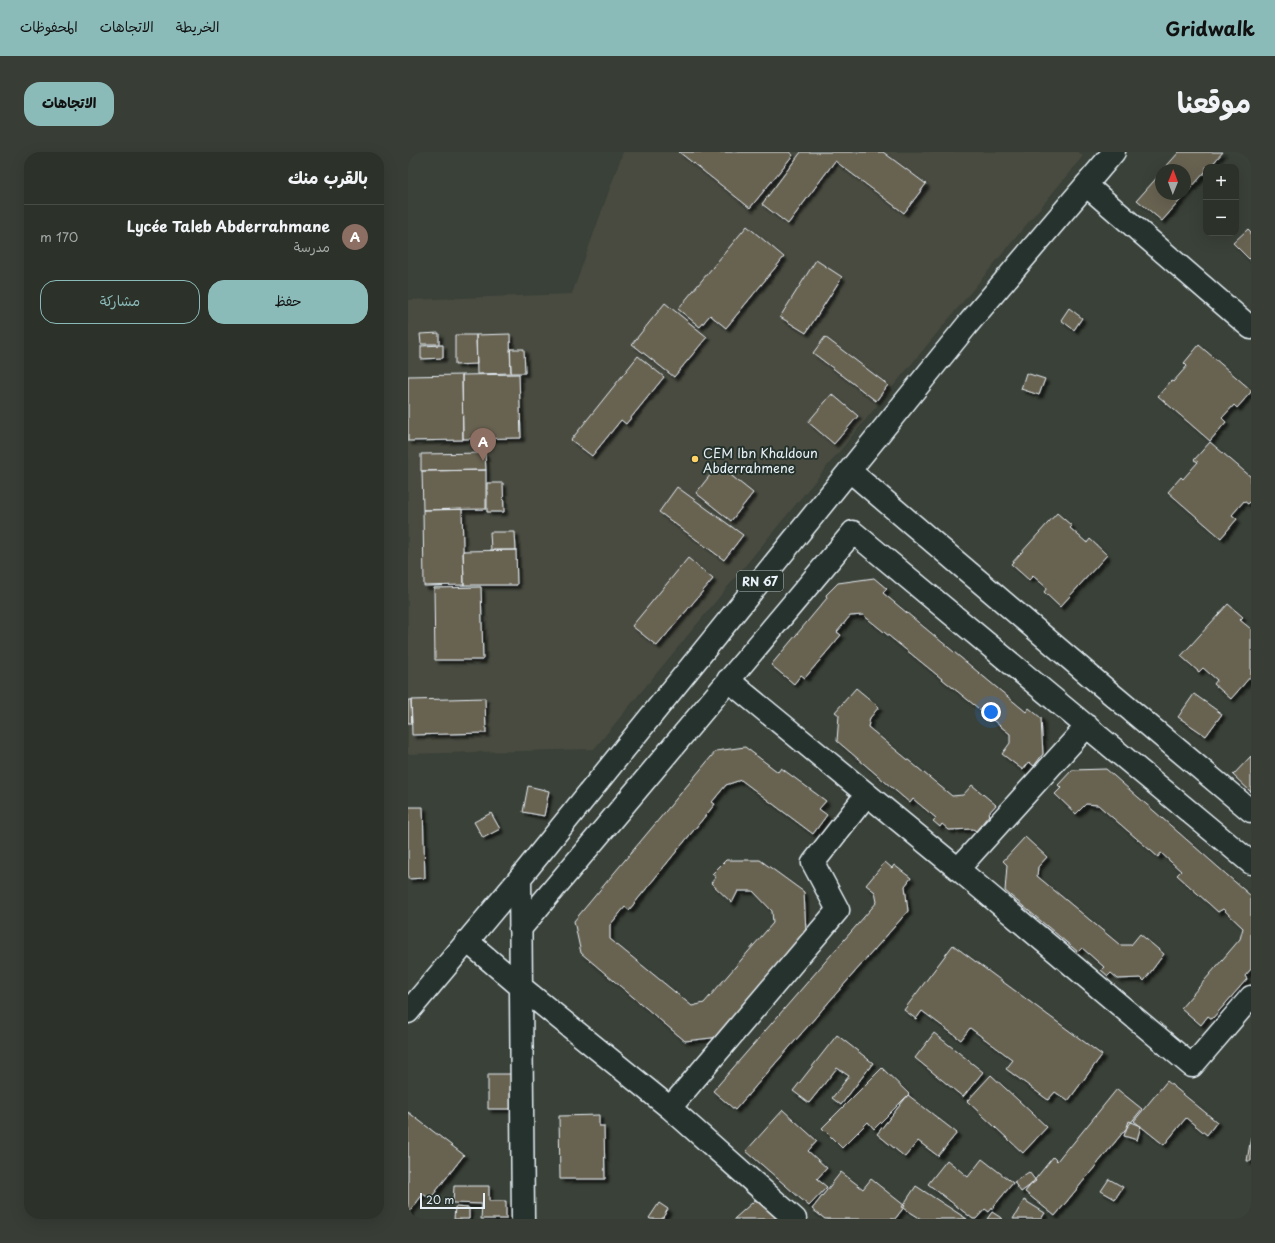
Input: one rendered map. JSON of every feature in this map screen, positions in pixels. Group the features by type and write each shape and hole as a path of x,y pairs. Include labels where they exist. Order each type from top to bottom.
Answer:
{"street":[{"name":"RN 67","path":"408,1012 520,878 968,324 1114,152"},
{"path":"1086,185 1251,328"},
{"path":"850,470 1102,686 1251,811"},
{"path":"520,929 853,532 1251,863"},
{"path":"728,680 867,794 1192,1066 1251,997"},
{"path":"958,870 1087,726"},
{"path":"670,1108 838,910 813,863 867,794"},
{"path":"520,878 523,1219"},
{"path":"467,941 521,988 670,1108 795,1219"}],"shaded area":[{"name":"CEM Ibn Khaldoun Abderrahmene","path":"623,152 1078,152 1083,156 594,749 408,754 408,300 572,294"}],"building":[{"path":"679,152 789,152 793,155 750,208"},
{"path":"801,152 883,152 926,184 904,213 835,161 788,224 762,204"},
{"path":"1179,152 1223,152 1213,164 1203,164 1203,174 1191,188 1191,164 1168,164"},
{"path":"1155,180 1155,200 1180,200 1162,221 1137,200"},
{"path":"747,226 784,257 726,328 710,315 700,327 678,309"},
{"path":"1248,229 1251,232 1251,261 1233,243"},
{"path":"816,260 842,277 806,333 780,317"},
{"path":"665,303 707,337 674,377 632,344"},
{"path":"1069,308 1082,318 1074,330 1061,320"},
{"path":"439,333 439,344 421,344 420,334"},
{"path":"510,334 511,373 477,374 476,335"},
{"path":"455,335 476,335 477,364 455,365"},
{"path":"825,337 888,385 876,401 813,353"},
{"path":"443,345 443,358 421,359 421,346"},
{"path":"1199,345 1251,390 1251,392 1237,408 1234,405 1222,418 1226,422 1210,441 1158,396 1187,366 1184,363"},
{"path":"510,349 524,349 525,373 511,373"},
{"path":"638,356 664,377 626,424 621,420 592,456 571,440"},
{"path":"1026,373 1045,379 1039,395 1021,389"},
{"path":"519,374 521,438 463,439 462,375"},
{"path":"462,375 463,440 408,441 408,376"},
{"path":"832,394 858,416 834,444 808,422"},
{"path":"1210,442 1251,477 1251,501 1248,504 1244,501 1232,515 1237,519 1221,538 1168,492 1181,477 1183,479 1198,462 1194,460"},
{"path":"485,453 486,470 421,471 421,454"},
{"path":"718,465 753,493 731,521 696,493"},
{"path":"486,470 486,509 423,510 422,471"},
{"path":"487,483 503,483 504,512 487,512"},
{"path":"677,487 743,535 724,560 659,512"},
{"path":"462,509 464,585 424,586 423,510"},
{"path":"1057,513 1072,526 1070,528 1087,543 1090,539 1107,555 1060,607 1044,592 1047,588 1033,576 1029,580 1011,564"},
{"path":"490,532 515,532 516,550 491,550"},
{"path":"516,550 517,585 464,585 463,551"},
{"path":"688,558 713,579 657,646 632,626"},
{"path":"874,578 887,589 883,593 1026,712 1029,708 1041,718 1043,754 1034,766 1029,762 1023,770 1002,754 1010,743 1010,734 863,615 850,616 837,632 841,635 805,678 801,675 794,684 771,665 827,598 826,595 838,583"},
{"path":"481,587 483,660 435,660 434,588"},
{"path":"1228,604 1243,617 1240,620 1251,629 1251,676 1231,699 1214,684 1217,680 1203,668 1199,672 1181,656"},
{"path":"856,688 879,707 870,718 868,727 952,796 963,795 972,785 996,805 976,831 973,829 949,830 942,824 940,827 933,821 936,818 913,799 910,803 837,741 839,715 835,712"},
{"path":"1194,694 1222,714 1206,736 1178,717"},
{"path":"485,698 486,733 412,735 411,700"},
{"path":"408,700 411,700 412,723 408,723"},
{"path":"745,747 778,772 781,768 826,801 819,809 827,815 813,834 741,780 726,785 712,802 715,804 629,910 625,907 610,925 610,939 692,1006 704,1003 773,923 772,911 753,891 738,891 732,903 711,883 716,877 712,874 726,860 760,860 804,892 806,932 720,1037 685,1041 581,953 574,921 716,751"},
{"path":"1251,756 1251,792 1233,775"},
{"path":"1106,769 1251,896 1251,969 1245,976 1247,979 1212,1019 1208,1016 1201,1025 1181,1008 1240,939 1243,928 1223,909 1218,912 1177,875 1181,871 1161,853 1158,857 1098,805 1086,804 1076,814 1055,794 1061,788 1058,785 1072,770"},
{"path":"528,786 549,791 544,816 523,812"},
{"path":"408,807 423,807 425,878 408,879"},
{"path":"491,813 500,829 483,838 474,822"},
{"path":"1025,837 1047,857 1038,867 1037,876 1120,945 1131,945 1140,934 1164,954 1144,981 1141,978 1118,979 1111,973 1108,976 1101,970 1104,967 1082,948 1078,952 1005,891 1007,865 1003,861"},
{"path":"885,862 892,868 894,865 911,878 905,886 908,911 735,1110 713,1091 877,902 875,892 866,885"},
{"path":"953,945 1102,1055 1068,1101 1055,1092 1048,1100 1006,1069 1013,1060 970,1028 961,1040 922,1011 916,1019 904,1010"},
{"path":"934,1033 983,1072 963,1097 915,1058"},
{"path":"837,1035 873,1063 841,1105 832,1098 849,1076 837,1068 809,1103 793,1091"},
{"path":"882,1068 909,1094 874,1129 868,1122 842,1148 822,1128"},
{"path":"488,1074 515,1074 515,1109 488,1109"},
{"path":"991,1075 1047,1127 1023,1153 967,1101"},
{"path":"1167,1081 1217,1122 1207,1135 1186,1118 1164,1145 1134,1121"},
{"path":"1117,1089 1142,1109 1055,1216 1025,1192 1053,1157 1057,1161 1069,1146 1070,1147"},
{"path":"908,1095 957,1133 938,1156 918,1141 905,1157 877,1134"},
{"path":"783,1110 817,1141 808,1151 827,1168 817,1179 827,1187 809,1206 746,1151"},
{"path":"408,1112 464,1155 430,1199 423,1194 408,1214"},
{"path":"599,1115 599,1126 604,1126 605,1179 560,1179 559,1116"},
{"path":"1129,1121 1141,1126 1137,1140 1124,1136"},
{"path":"1251,1137 1251,1161 1247,1161"},
{"path":"982,1159 1013,1183 989,1212 985,1209 976,1219 973,1219 928,1184 947,1160 968,1177"},
{"path":"841,1172 863,1189 871,1179 905,1206 895,1219 825,1219 812,1209"},
{"path":"1029,1172 1036,1181 1021,1192 1014,1182"},
{"path":"1109,1179 1123,1187 1115,1199 1101,1191"},
{"path":"454,1186 489,1186 489,1201 506,1201 506,1219 481,1219 482,1204 453,1203"},
{"path":"916,1186 967,1219 921,1219 902,1207"},
{"path":"762,1194 780,1213 774,1219 734,1219"},
{"path":"1024,1200 1045,1213 1041,1219 1013,1219"},
{"path":"659,1203 668,1209 662,1219 650,1219 649,1218"},
{"path":"455,1207 469,1208 469,1219 454,1219"},
{"path":"992,1212 1003,1219 987,1219"}],"place":[{"name":"CEM Ibn Khaldoun Abderrahmene","path":"695,459"},
{"name":"Lycée Taleb Abderrahmane","path":"483,461"}]}
